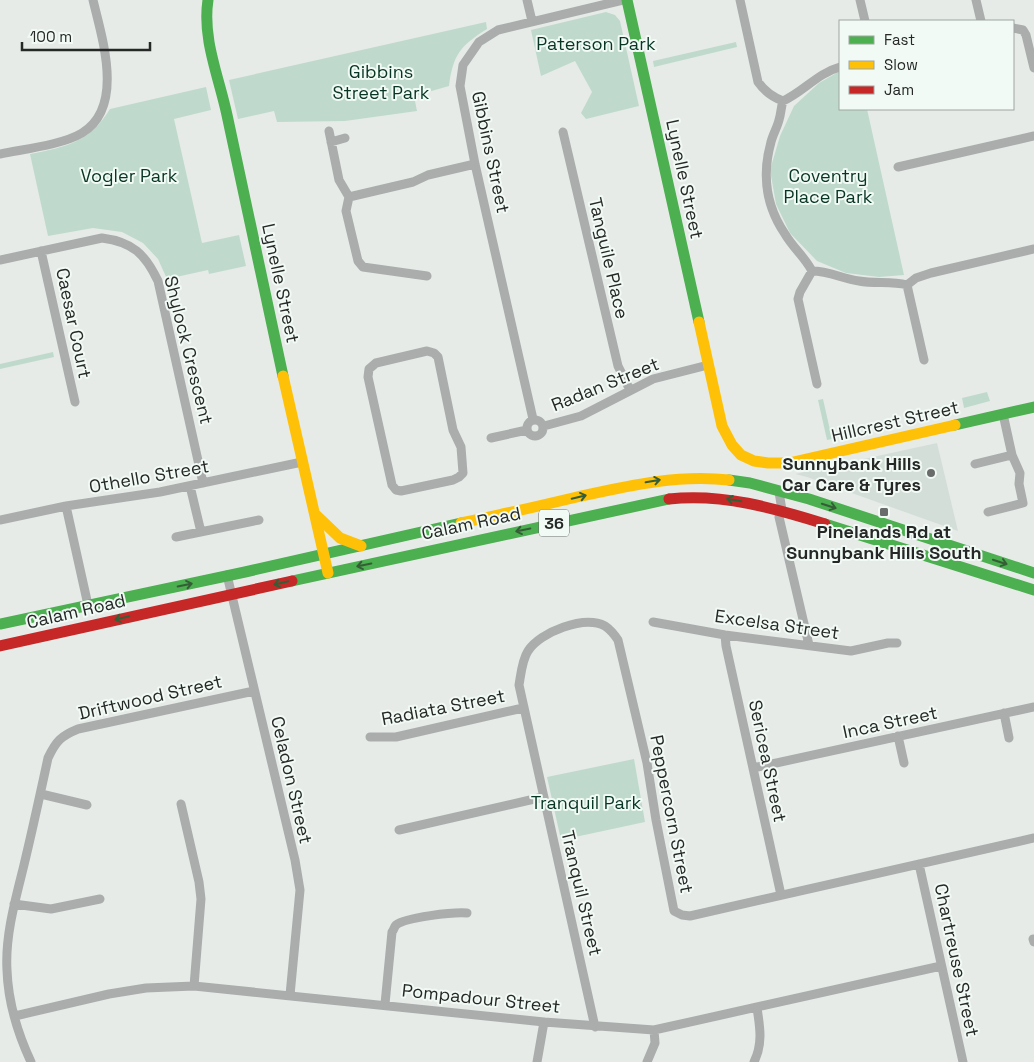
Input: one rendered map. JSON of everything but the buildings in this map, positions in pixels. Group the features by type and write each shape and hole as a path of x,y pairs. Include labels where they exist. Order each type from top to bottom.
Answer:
{"main road":[{"name":"Lynelle Street","path":"208,0 206,13 207,36 328,572"},
{"name":"Lynelle Street","path":"627,0 708,365"},
{"name":"Hillcrest Street","path":"708,365 722,426 736,450 746,457 775,464 790,463 1034,407"},
{"name":"Calam Road","path":"0,624 227,576 664,479 687,477 734,480 779,492"},
{"name":"36","path":"779,492 809,499 1034,573"},
{"name":"Calam Road","path":"0,646 328,572 661,500 686,497 719,498 782,510 1034,590"},
{"path":"314,513 340,538 361,546"}],"street":[{"path":"0,154 66,140 82,133 93,125 102,108 108,82 106,58 93,0"},
{"path":"527,0 532,21"},
{"name":"Gibbins Street","path":"533,420 460,86 463,65 479,42 498,30 623,0"},
{"path":"740,0 758,82 773,98 783,101 793,97 829,70 839,67"},
{"path":"860,0 865,20"},
{"path":"976,0 981,20"},
{"path":"1014,28 1023,30 1026,34 1034,68"},
{"path":"783,101 768,156 765,176 769,199 776,218 785,234 807,260 812,271"},
{"path":"328,131 339,180 348,197 346,211 358,261 363,267 427,276"},
{"name":"Tanguile Place","path":"563,132 618,366 630,390"},
{"path":"898,167 1034,136"},
{"path":"331,142 345,138"},
{"path":"348,197 414,182 428,176 476,164"},
{"name":"Shylock Crescent","path":"0,260 102,238 116,240 136,250 150,264 158,282 203,483"},
{"path":"907,285 916,278 931,273 1034,249"},
{"name":"Caesar Court","path":"41,251 74,402"},
{"path":"812,271 824,271 841,278 862,282 907,285"},
{"path":"812,271 798,299 817,384"},
{"path":"907,285 924,360"},
{"path":"427,351 434,353 438,358 453,430 461,447 463,473 460,477 401,491 396,490 392,485 368,377 369,369 376,363 427,351"},
{"name":"Radan Street","path":"544,426 581,416 653,379 708,365"},
{"path":"988,512 1023,503 1019,484 1020,473 1012,455 1003,414"},
{"path":"533,420 540,421 544,426 543,432 536,436 530,434 527,430 529,422 533,420"},
{"path":"492,438 527,430"},
{"path":"975,464 1012,455"},
{"name":"Othello Street","path":"0,520 66,506 160,492 302,462"},
{"path":"190,486 201,532"},
{"path":"779,492 782,510 779,517 809,645"},
{"path":"66,506 88,605"},
{"path":"176,537 259,520"},
{"name":"Celadon Street","path":"227,576 295,860 300,890 290,995"},
{"name":"Excelsa Street","path":"653,622 851,651 888,643 897,643"},
{"name":"Peppercorn Street","path":"523,708 518,684 527,652 536,640 559,628 584,623 604,626 612,631 621,648 647,763 674,911 682,915 690,916 1034,838"},
{"name":"Sericea Street","path":"725,634 726,646 781,895"},
{"name":"Driftwood Street","path":"31,1062 24,1047 3,970 14,904 48,758 55,744 66,734 78,729 254,691"},
{"name":"Inca Street","path":"753,768 1034,706"},
{"name":"Radiata Street","path":"370,737 396,737 523,708"},
{"name":"Tranquil Street","path":"523,708 595,1026"},
{"path":"1004,713 1009,738"},
{"path":"898,736 904,763"},
{"path":"41,794 87,806"},
{"path":"399,830 543,798"},
{"path":"181,804 199,882 201,899 194,986"},
{"name":"Chartreuse Street","path":"919,864 963,1062"},
{"path":"14,904 51,909 100,899"},
{"path":"385,1004 392,932 396,925 406,921 452,912 467,913"},
{"name":"Pompadour Street","path":"15,1016 109,994 146,988 194,986 385,1004 544,1022 654,1030 941,966"},
{"path":"754,1062 758,1053 761,1036 757,1008"},
{"path":"537,1062 544,1022"},
{"path":"647,1062 655,1043 654,1030"}],"shaded area":[{"path":"937,443 958,531 795,474"}],"green space":[{"name":"Paterson Park","path":"606,12 615,15 620,21 639,106 586,119 581,113 592,92 575,61 541,76 531,30"},
{"name":"Gibbins Street Park","path":"486,22 487,29 470,41 459,52 453,66 449,86 414,96 417,111 345,121 277,122 274,111 238,119 229,80"},
{"path":"736,42 737,47 654,67 653,61"},
{"name":"Coventry Place Park","path":"839,72 839,110 867,110 904,275 879,277 846,273 817,261 790,233 776,204 770,170 780,136 794,106 819,83"},
{"name":"Vogler Park","path":"206,87 211,110 174,119 202,243 239,235 246,266 209,274 208,270 167,279 158,259 143,243 122,232 93,228 48,236 30,154 55,149 85,136 94,129 110,109"},
{"path":"53,352 54,357 0,369 0,364"},
{"path":"987,392 990,401 964,408 962,398"},
{"path":"823,399 832,439 827,440 818,400"},
{"name":"Tranquil Park","path":"634,759 645,822 561,840 547,777"}],"traffic: fast":[{"path":"208,0 207,29 209,44 227,115 283,376"},
{"path":"627,0 699,322"},
{"path":"955,425 1034,407"},
{"path":"729,480 750,483 809,499 1034,573"},
{"path":"292,581 669,499"},
{"path":"0,624 245,572 461,523"},
{"path":"825,524 1034,590"}],"traffic: slow":[{"path":"699,322 722,426 732,445 741,455 754,461 789,463 955,425"},
{"path":"283,376 328,573"},
{"path":"461,523 634,485 672,480 729,480"},
{"path":"316,515 340,538 361,546"}],"traffic: jam":[{"path":"669,499 709,498 748,503 787,512 825,524"},
{"path":"0,646 292,581"}],"place":[{"name":"Sunnybank Hills Car Care & Tyres","path":"931,473"},
{"name":"Pinelands Rd at Sunnybank Hills South","path":"884,512"}]}
